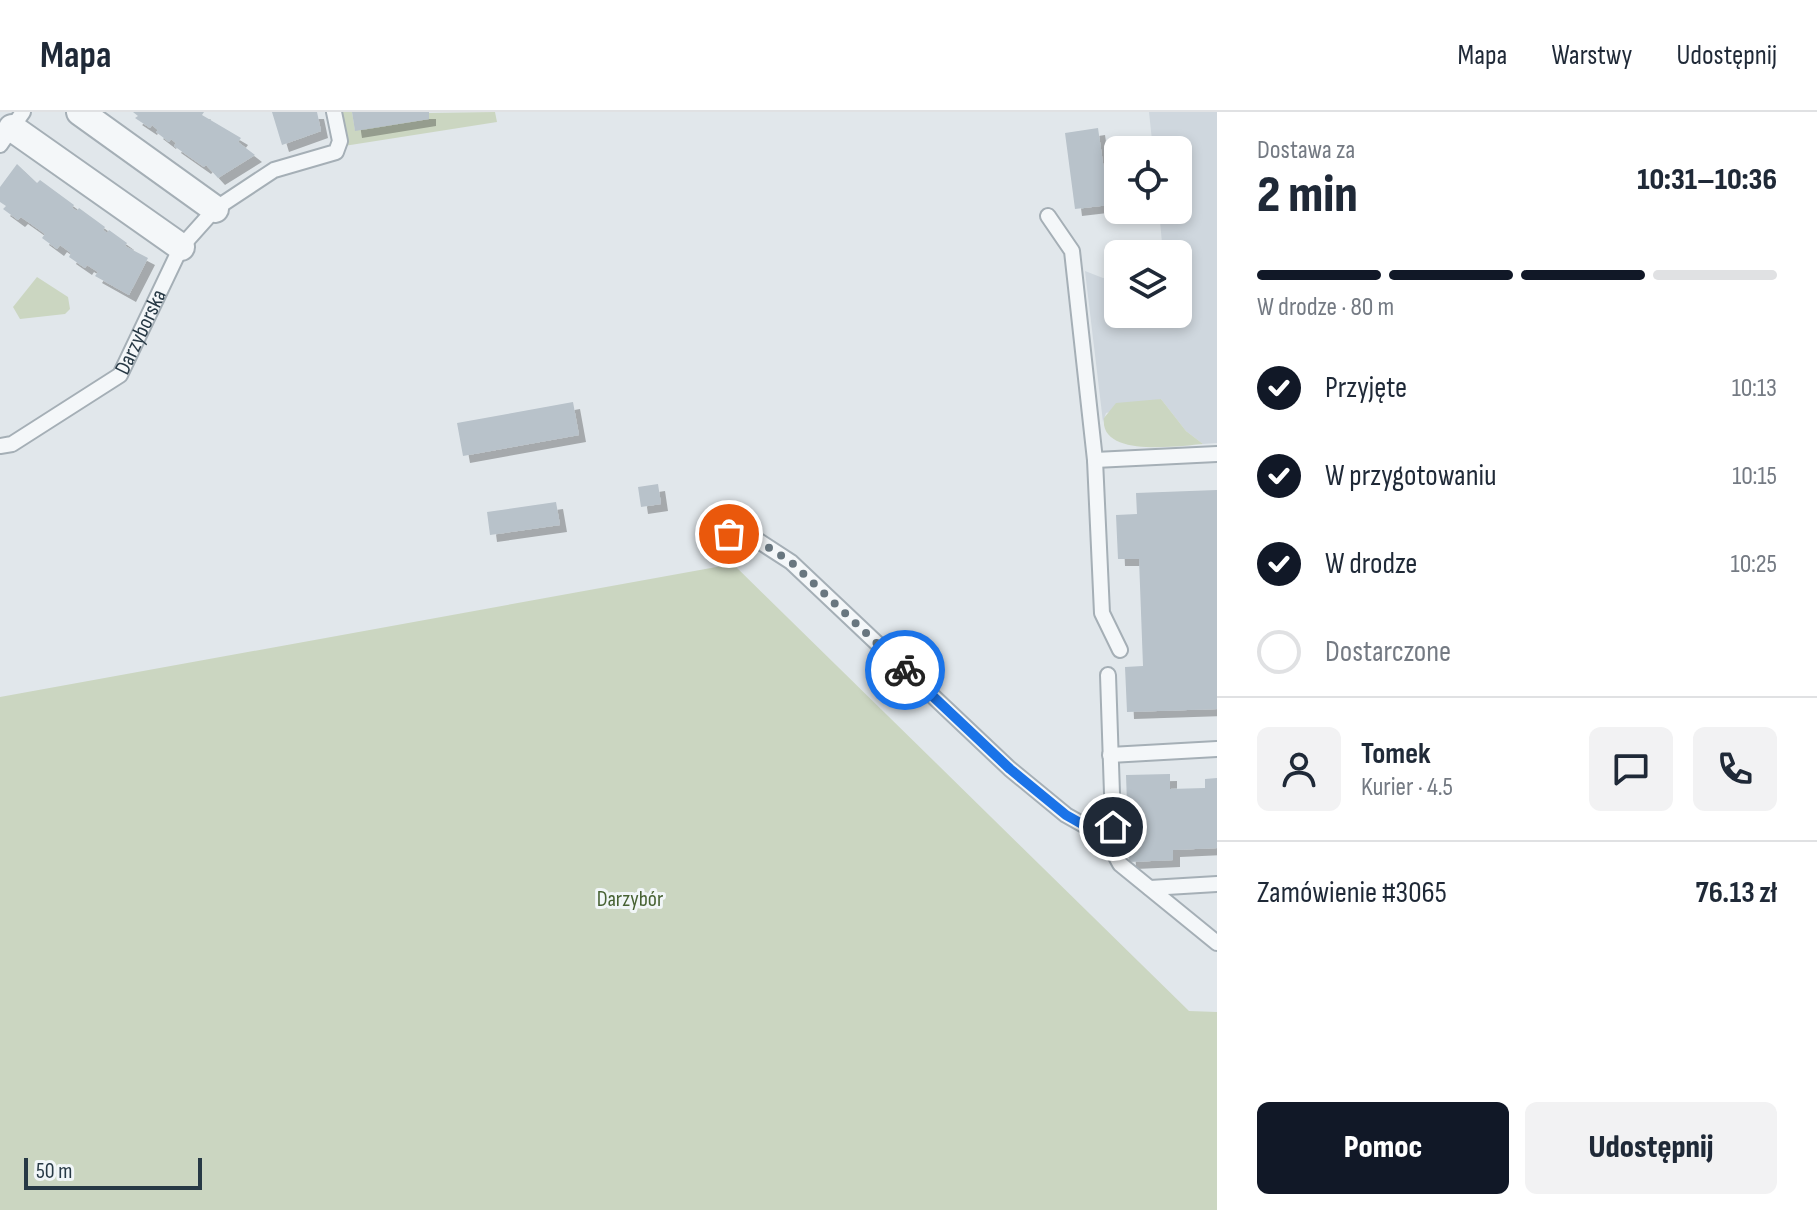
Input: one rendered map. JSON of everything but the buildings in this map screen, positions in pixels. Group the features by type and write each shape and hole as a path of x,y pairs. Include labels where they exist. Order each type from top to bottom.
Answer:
{"street":[{"path":"80,112 215,209"},
{"path":"12,128 181,247"}],"lane":[{"name":"Darzyborska","path":"0,446 12,444 120,375 181,247 215,209 274,170 336,152 340,141 334,112"},
{"path":"1048,216 1072,251 1095,460 1102,613 1120,650"},
{"path":"1095,460 1217,454"},
{"path":"729,534 754,538 791,562 1010,769 1066,815 1089,828 1113,827"},
{"path":"1108,675 1114,853 1120,864 1217,943"},
{"path":"1110,755 1217,749"},
{"path":"1150,888 1217,884"}],"shaded area":[{"path":"1149,112 1217,112 1217,443 1203,444 1186,431 1161,399 1106,413 1103,422 1085,271 1104,278 1104,328 1192,328 1192,240 1162,240 1160,224 1192,224 1192,136 1152,136"}],"green space":[{"path":"338,112 352,112 355,130 429,119 429,113 495,112 497,122 344,146"},
{"path":"37,277 68,297 70,309 65,314 20,319 13,307"},
{"path":"1161,399 1186,431 1203,444 1143,447 1114,439 1106,431 1104,418 1116,403"},
{"name":"Darzybór","path":"733,564 1189,1011 1217,1012 1217,1210 0,1210 0,697"}],"way so far":[{"path":"729,534 754,538 791,562 905,670"}],"route":[{"path":"905,670 1010,769 1066,815 1089,828 1113,827"}]}
